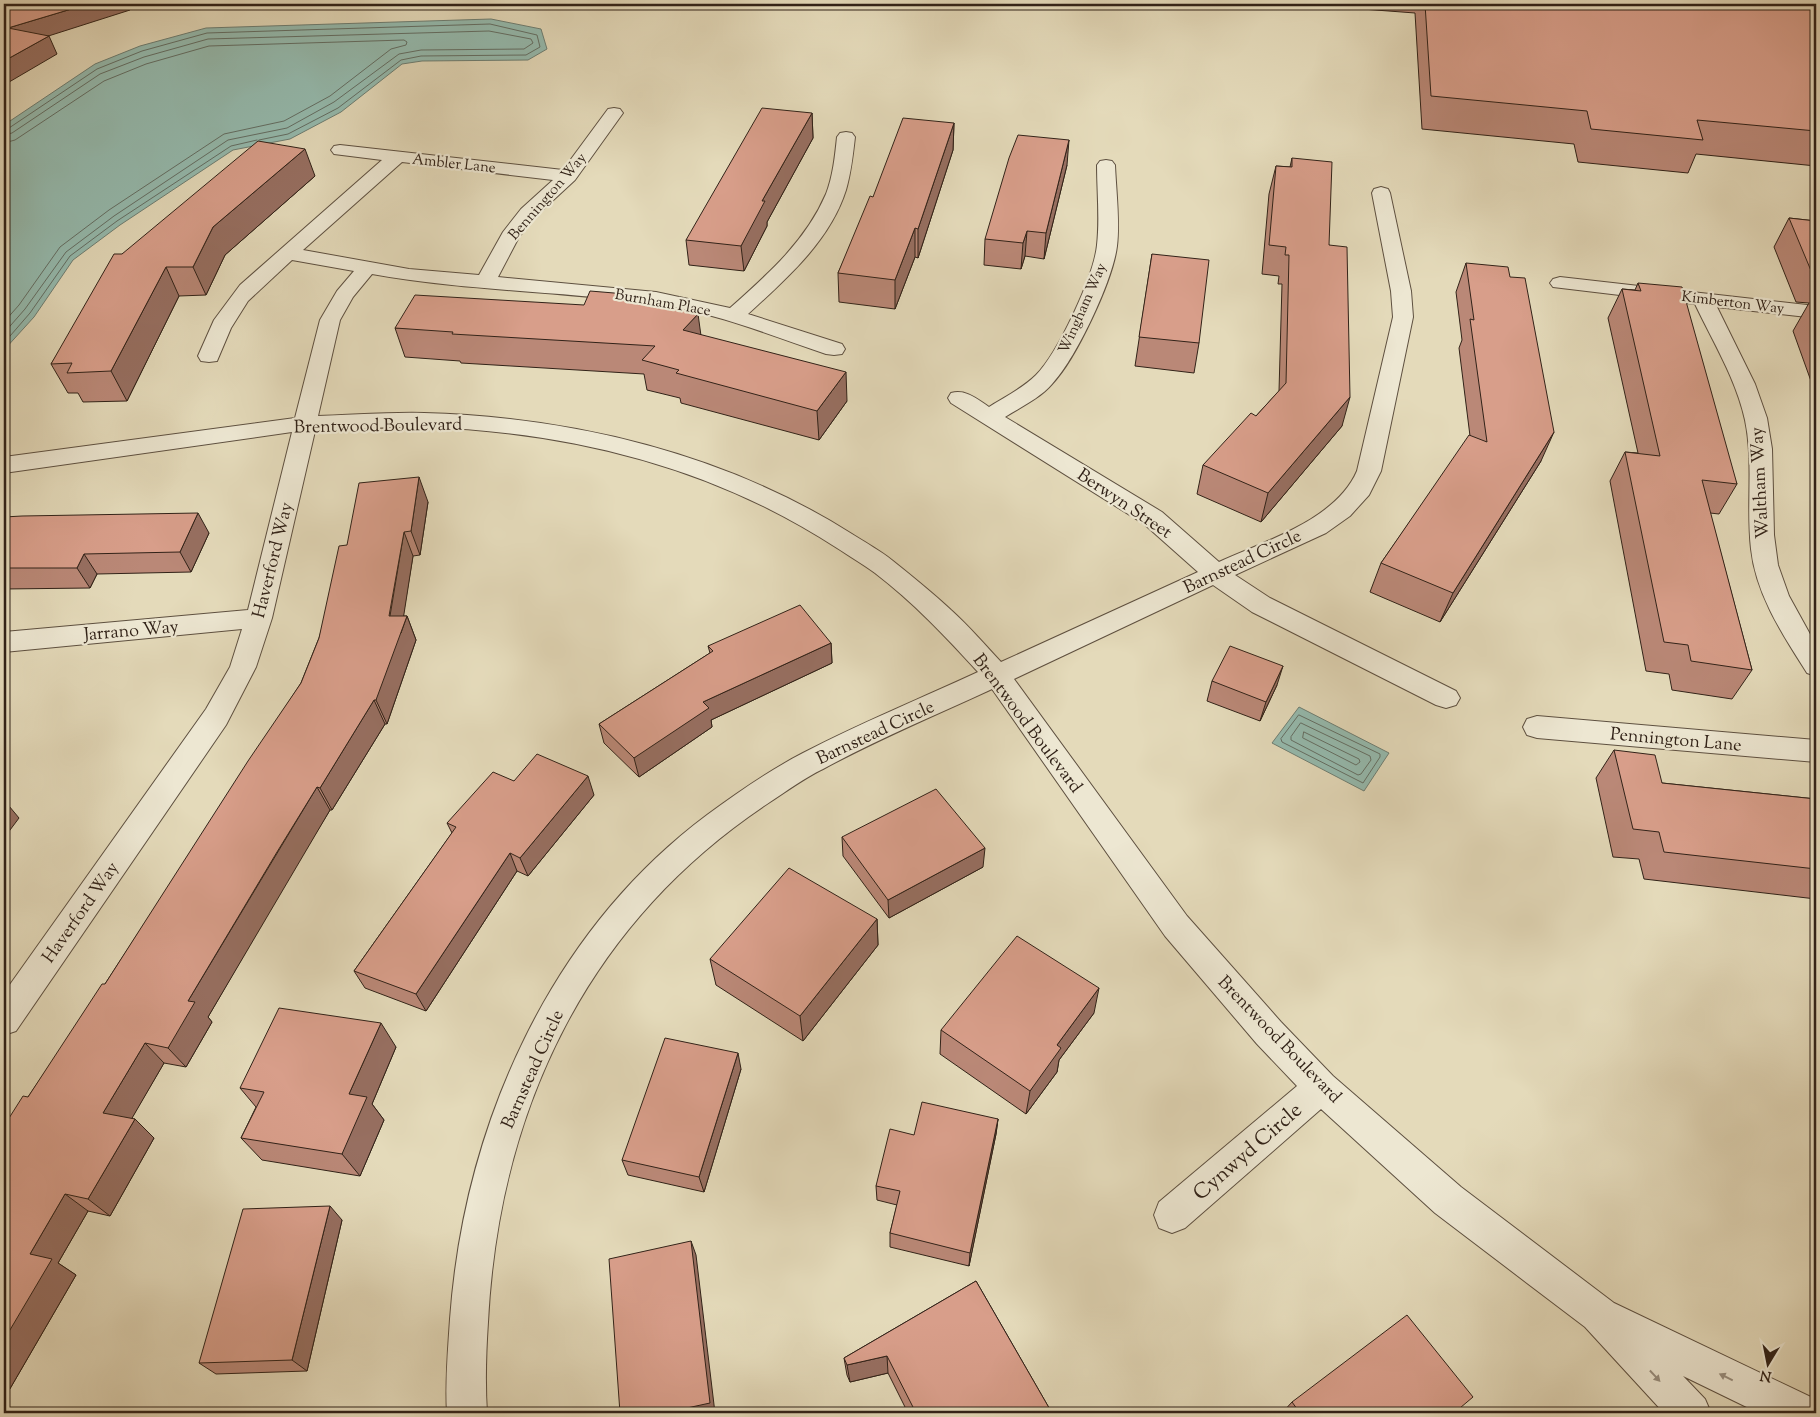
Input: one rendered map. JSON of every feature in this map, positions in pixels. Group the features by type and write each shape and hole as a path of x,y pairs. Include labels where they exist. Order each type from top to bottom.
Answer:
{"street":[{"name":"Bennington Way","path":"485,283 510,236 528,213 568,176 614,113"},
{"path":"734,316 787,266 807,244 823,222 838,189 846,157 846,137"},
{"name":"Ambler Lane","path":"340,150 568,176"},
{"path":"209,356 214,339 227,313 247,289 397,157"},
{"name":"Wingham Way","path":"990,417 1044,380 1056,366 1097,282 1107,245 1106,164"},
{"name":"Barnstead Circle","path":"467,1413 469,1291 485,1194 511,1106 547,1027 568,991 614,925 665,868 692,843 750,798 812,761 1216,574 1330,519 1352,502 1363,487 1369,471 1403,317 1401,291 1381,193"},
{"path":"288,252 367,268"},
{"name":"Burnham Place","path":"367,268 408,276 538,286 656,298 702,307 734,316 834,349"},
{"name":"Haverford Way","path":"7,1010 216,717 243,667 259,618 330,320 344,295 367,268"},
{"name":"Kimberton Way","path":"1560,283 1816,312"},
{"name":"Waltham Way","path":"1703,299 1753,404 1760,436 1763,550 1774,589 1794,631 1816,666"},
{"name":"Berwyn Street","path":"959,398 1153,518 1236,590 1261,605 1446,698"},
{"name":"Brentwood Boulevard","path":"4,465 248,430 304,424 423,420 485,424 529,429 606,442 680,462 750,489 818,524 882,566 942,616 997,675 1176,926 1269,1033 1322,1087 1448,1200 1598,1314 1691,1413"},
{"name":"Jarrano Way","path":"4,642 259,618"},
{"name":"Pennington Lane","path":"1537,727 1816,751"},
{"name":"Cynwyd Circle","path":"1172,1215 1322,1087"},
{"name":"Brentwood Boulevard","path":"1598,1314 1801,1413"}],"water":[{"path":"491,19 541,29 547,49 528,60 422,61 402,64 341,112 290,139 233,150 120,225 73,260 34,317 4,350 4,125 95,64 140,46 206,28"},
{"path":"1299,707 1389,753 1364,791 1272,743"}],"building":[{"path":"4,4 88,4 8,28 49,36 4,61"},
{"path":"1425,4 1816,4 1816,131 1697,120 1703,140 1591,129 1587,111 1431,96"},
{"path":"762,108 812,113 762,201 765,201 741,246 686,240"},
{"path":"903,118 954,123 918,229 915,228 895,280 838,273 870,196 873,197"},
{"path":"1018,135 1069,140 1046,233 1027,231 1023,243 985,239 1009,158"},
{"path":"258,141 305,149 213,227 193,267 166,267 111,371 67,373 72,363 51,364 114,254 122,254"},
{"path":"1292,158 1332,162 1329,245 1347,247 1350,397 1268,493 1203,465 1251,413 1256,416 1286,383 1289,255 1285,255 1286,247 1269,245 1276,166 1292,167"},
{"path":"1789,218 1816,221 1816,273 1812,273"},
{"path":"1152,254 1209,260 1199,343 1139,337"},
{"path":"1466,263 1508,267 1510,277 1525,278 1554,432 1453,593 1381,563 1469,435 1487,442 1470,319 1474,320"},
{"path":"1638,283 1682,287 1737,484 1702,480 1752,670 1691,661 1688,645 1664,642 1625,452 1660,456 1622,289 1641,291"},
{"path":"590,291 614,293 698,314 683,330 846,372 817,411 676,373 679,370 642,360 655,346 452,334 453,332 395,328 415,295 584,305"},
{"path":"1810,302 1816,303 1816,319"},
{"path":"419,477 411,531 404,532 389,616 407,616 376,700 374,700 320,788 317,787 277,852 188,1001 195,1002 168,1048 145,1043 103,1113 135,1119 88,1199 65,1194 30,1254 52,1259 4,1340 4,1126 23,1096 28,1097 102,984 105,984 248,761 301,683 319,638 339,546 347,545 359,483"},
{"path":"198,513 180,552 84,554 77,568 4,568 4,517"},
{"path":"800,605 831,643 703,702 709,708 634,758 599,724 713,651 708,646"},
{"path":"1230,646 1283,666 1266,702 1212,681"},
{"path":"1614,750 1655,755 1662,783 1816,799 1816,869 1664,852 1659,832 1633,829"},
{"path":"537,754 588,776 520,858 510,853 416,994 354,971 456,827 447,823 493,772 514,781"},
{"path":"936,789 985,848 888,900 842,837"},
{"path":"789,868 877,919 800,1016 710,959"},
{"path":"1017,936 1099,988 1057,1045 1061,1048 1030,1091 941,1030"},
{"path":"279,1008 381,1023 349,1094 367,1097 342,1154 241,1138 264,1092 240,1088"},
{"path":"665,1038 738,1053 699,1177 622,1160"},
{"path":"922,1102 998,1119 970,1253 890,1233 900,1191 876,1186 890,1129 914,1135"},
{"path":"330,1206 292,1360 199,1363 243,1209"},
{"path":"691,1241 710,1403 664,1413 620,1413 609,1259"},
{"path":"976,1281 1052,1413 916,1413 887,1356 847,1365 844,1358"},
{"path":"1407,1315 1473,1397 1454,1413 1300,1413 1292,1402"}]}
